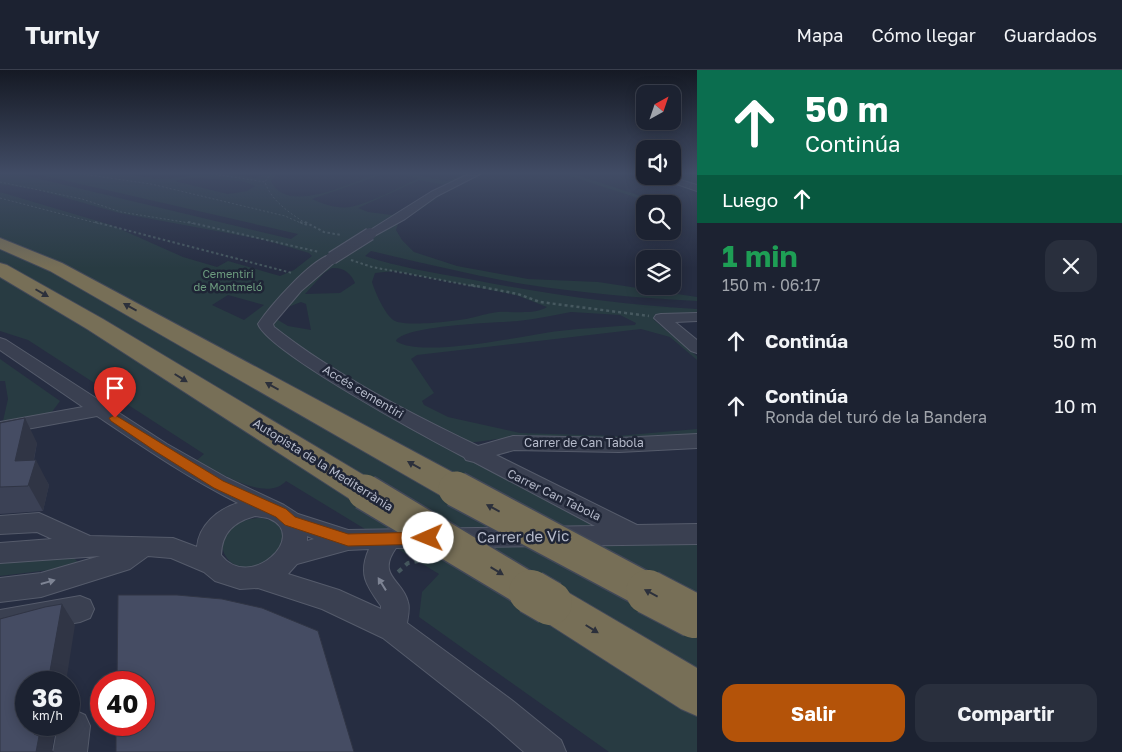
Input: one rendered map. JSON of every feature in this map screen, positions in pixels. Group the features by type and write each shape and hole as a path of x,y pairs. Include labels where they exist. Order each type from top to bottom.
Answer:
{"highway":[{"path":"0,243 64,272 456,489 696,617"},
{"name":"Autopista de la Mediterrània","path":"0,269 95,324 365,492 697,693"}],"street":[{"path":"307,277 332,258 401,217 417,205"},
{"name":"Accés cementiri","path":"307,277 269,318 265,324 266,329 288,346 353,387 473,455"},
{"path":"697,317 661,318 697,348"},
{"path":"0,343 160,448 219,484 281,513 290,521 296,537 290,557 276,570 260,577"},
{"path":"0,428 102,410"},
{"name":"Carrer de Can Tabola","path":"473,455 513,443 619,445 697,441"},
{"name":"Carrer Can Tabola","path":"473,455 635,535"},
{"path":"216,566 209,551 210,539 220,524 226,498 219,484"},
{"path":"173,548 196,540 242,510 255,507 269,508"},
{"name":"Carrer de Vic","path":"290,521 348,540"},
{"path":"0,526 39,522 87,546"},
{"name":"Carrer de Vic","path":"290,557 348,540 697,534"},
{"path":"389,539 380,551 376,563 378,579 395,603 393,629"},
{"path":"0,552 87,546 173,548 216,566 235,577 260,577 329,599 393,629 502,712 549,752"},
{"path":"0,590 41,584 121,561 144,546"},
{"path":"290,557 306,583 329,599"},
{"path":"0,623 80,609"}],"path":[{"path":"27,205 307,277"},
{"path":"238,205 284,216 323,233 336,236 343,234"},
{"path":"284,205 308,225"}],"green space":[{"name":"Cementiri de Montmeló","path":"0,205 43,205 111,225 183,257 217,267 228,261 280,276 294,270 312,256 309,253 265,240 119,213 90,205 148,205 291,239 298,234 171,205 326,205 350,207 365,205 358,208 368,212 392,215 410,205 427,205 398,224 396,230 402,240 414,252 457,266 528,279 598,282 636,288 636,295 681,295 697,297 697,301 566,290 485,277 371,251 365,256 417,269 554,294 611,302 697,309 697,315 655,314 654,320 697,356 697,360 670,337 641,329 417,355 411,359 434,393 422,401 424,405 448,417 520,433 617,436 697,429 697,435 620,441 498,439 468,443 631,524 697,525 697,752 609,752 419,617 422,592 439,574 286,481 277,487 267,489 256,487 243,484 200,464 196,461 204,454 28,340 0,331","holes":["332,268 346,271 355,283 340,293 305,294 324,273","395,271 516,295 547,307 536,311 489,313 447,322 402,323 395,321 388,315 378,298 372,282 375,273","228,295 264,305 244,320 212,305","301,302 306,304 311,330 288,326 278,320 278,311","571,312 620,315 636,323 635,325 559,331 449,347 427,348 409,346 396,341 416,331 433,328 518,321"]},
{"path":"0,359 60,401 51,413 3,421 8,399 5,381 0,381"},
{"path":"261,518 276,523 282,530 282,541 278,555 254,568 244,569 235,565 227,558 223,550 226,536 234,526 246,520"},
{"path":"67,551 82,566 0,576 0,557"}],"building":[{"path":"25,418 15,461 36,460 28,486 0,487 0,423"},
{"path":"118,595 177,595 222,599 262,608 318,631 354,752 116,752 116,736 155,736 155,671 117,671"},
{"path":"62,604 50,671 15,671 15,736 39,736 36,752 0,752 0,619"}],"route":[{"path":"115,418 219,484 281,513 290,521 348,540 428,538"}]}
